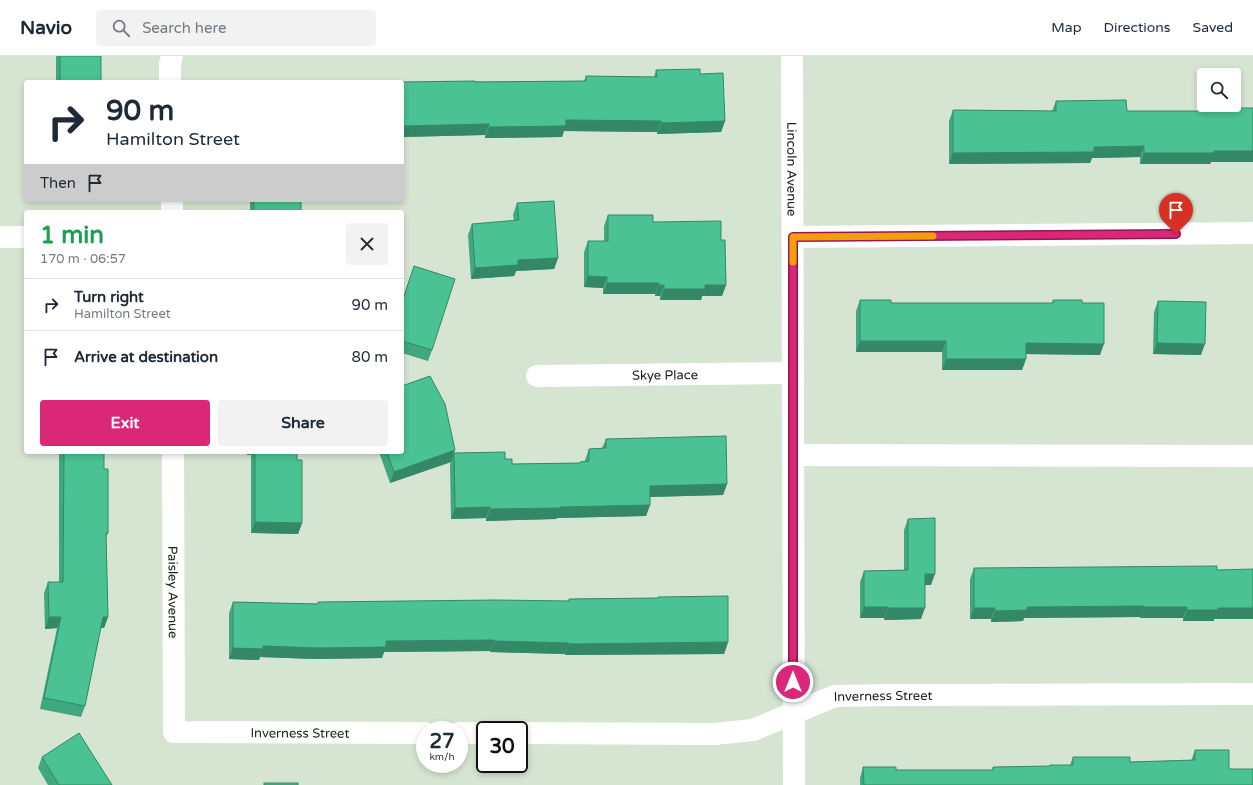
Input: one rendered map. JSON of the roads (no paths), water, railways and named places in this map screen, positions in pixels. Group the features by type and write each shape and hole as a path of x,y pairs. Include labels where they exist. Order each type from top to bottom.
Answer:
{"street":[{"path":"170,80 170,64 172,56"},
{"name":"Lincoln Avenue","path":"792,56 794,785"},
{"path":"793,237 1253,233"},
{"path":"0,237 24,237"},
{"name":"Skye Place","path":"537,376 793,373"},
{"name":"Paisley Avenue","path":"173,454 174,732"},
{"path":"793,454 1253,456"},
{"name":"Inverness Street","path":"528,733 714,734 753,730 835,696 893,694 1253,694"},
{"name":"Inverness Street","path":"174,732 416,733"}]}
